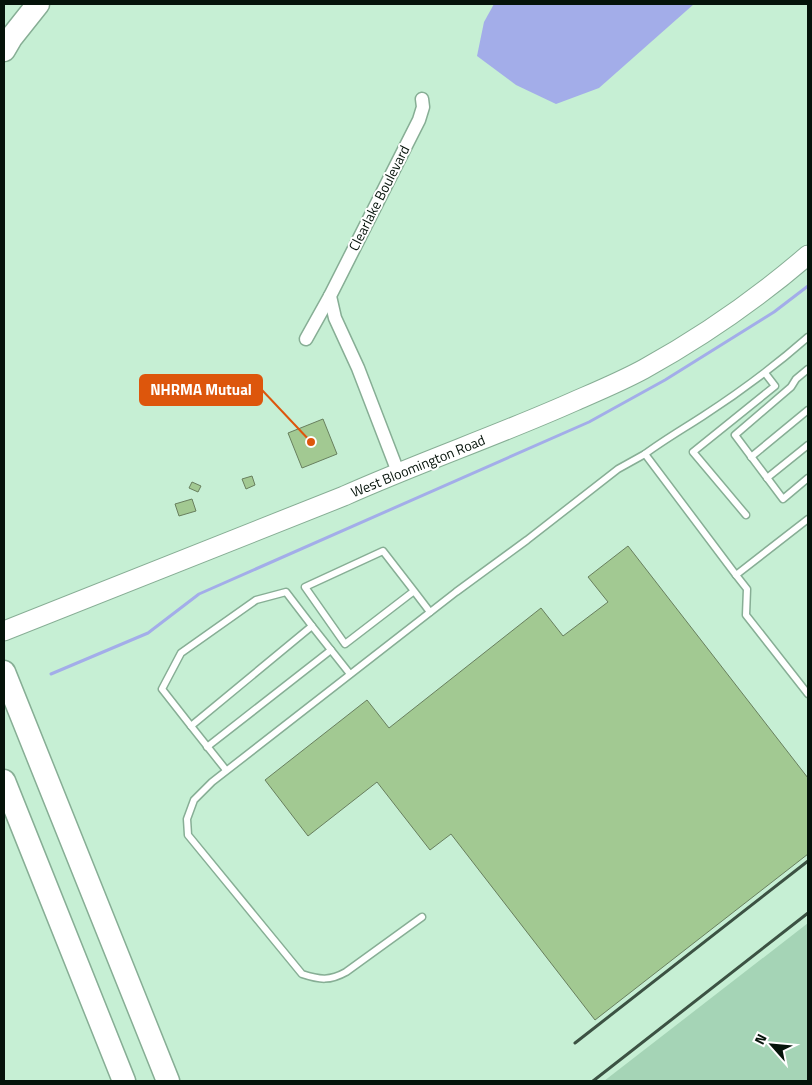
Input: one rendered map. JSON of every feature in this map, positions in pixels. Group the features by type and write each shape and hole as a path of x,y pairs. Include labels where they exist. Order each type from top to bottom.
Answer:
{"highway":[{"path":"4,50 38,4"},
{"path":"4,653 27,731"},
{"path":"4,672 168,1081"},
{"path":"4,781 124,1081"},
{"path":"4,820 67,940"}],"main road":[{"name":"West Bloomington Road","path":"4,631 547,413 644,369 718,324 760,294 808,255"}],"street":[{"name":"Clearlake Boulevard","path":"306,339 330,296 419,120 423,107 422,98"},
{"path":"330,296 336,318 358,368 398,472"}],"lane":[{"path":"422,916 346,972 334,978 316,978 302,974 188,836 187,819 194,800 226,770 618,469 645,454 670,435 703,416 765,373 808,338"},
{"path":"808,369 796,379 791,387 735,435 783,499 808,478"},
{"path":"746,515 694,452 774,386 765,373"},
{"path":"751,457 808,410"},
{"path":"767,478 808,445"},
{"path":"645,454 747,589 746,615 808,694"},
{"path":"736,575 808,519"},
{"path":"414,590 345,644 305,587 383,551 414,590 430,612"},
{"path":"226,770 162,689 182,653 256,600 286,592 350,674"},
{"path":"190,726 312,626"},
{"path":"207,747 332,650"}],"green space":[{"path":"808,923 808,1081 604,1081"}],"water":[{"path":"494,4 694,4 599,88 556,104 516,85 477,56 484,22"}],"building":[{"path":"323,419 337,454 302,468 288,433"},
{"path":"252,476 255,485 246,489 242,479"},
{"path":"192,482 201,486 198,492 189,488"},
{"path":"192,499 196,511 179,516 175,504"},
{"path":"628,546 808,778 808,854 595,1020 451,834 430,850 377,782 308,836 265,780 367,700 389,728 541,608 563,636 608,602 588,577"}],"waterway":[{"path":"51,674 148,633 199,594 589,422 665,380 774,312 808,286"}],"railway":[{"path":"575,1043 808,861"},
{"path":"593,1081 808,913"}],"place":[{"name":"NHRMA Mutual","path":"311,442"}]}
